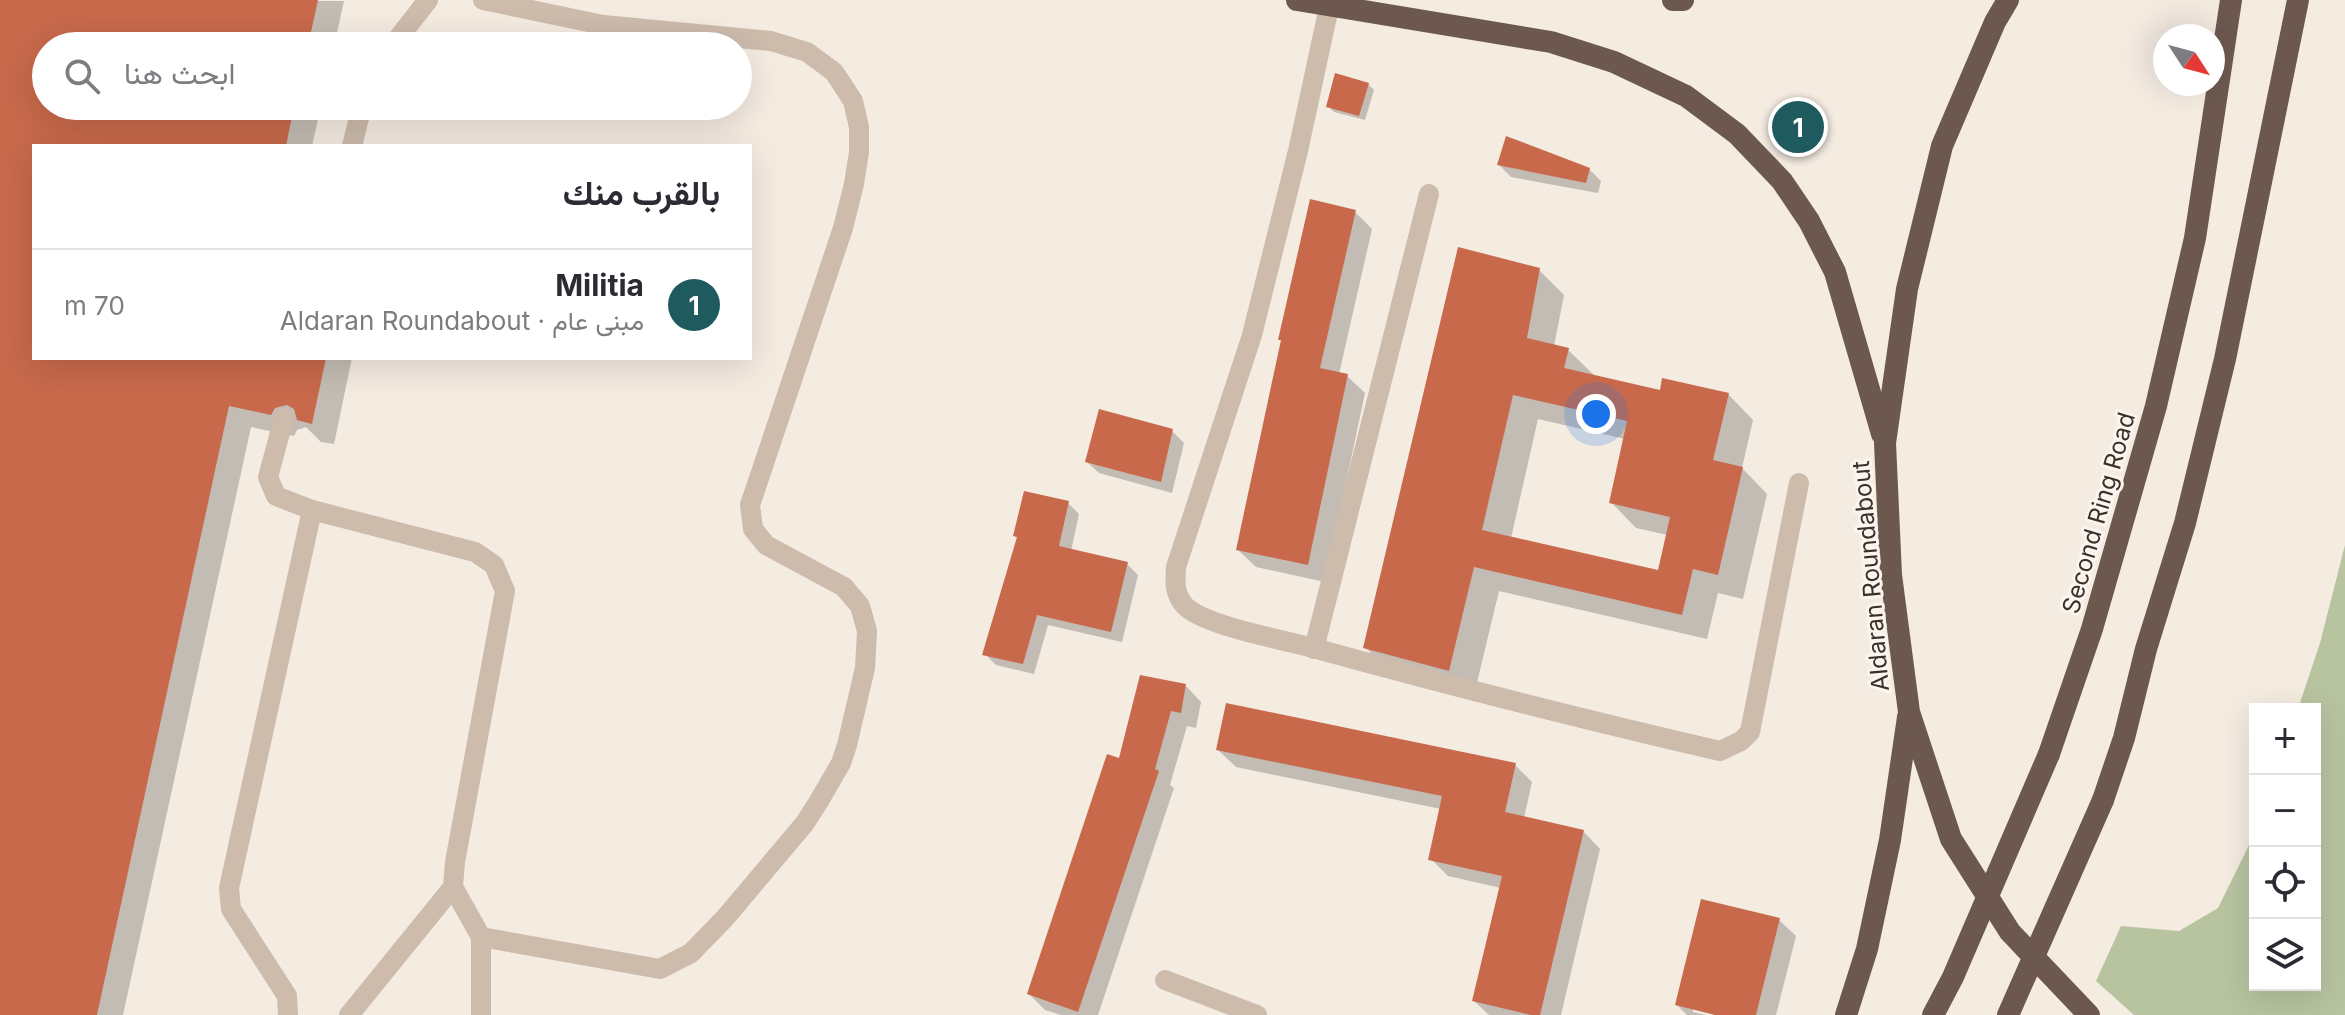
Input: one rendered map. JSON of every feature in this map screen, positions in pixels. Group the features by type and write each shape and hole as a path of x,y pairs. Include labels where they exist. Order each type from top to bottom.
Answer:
{"highway":[{"path":"1297,0 1551,42 1614,62 1686,96 1737,134 1782,181 1809,221 1835,272 1885,443"},
{"path":"1673,0 1683,0"},
{"name":"Aldaran Roundabout","path":"2008,0 1995,22 1942,146 1907,289 1885,443 1891,575 1909,712 1951,839 2010,932 2089,1015"},
{"name":"Second Ring Road","path":"1933,1015 1953,977 2049,754 2127,514 2195,238 2231,0"},
{"path":"2008,1015 2103,800 2124,738 2146,649 2192,493 2225,359 2298,0"},
{"path":"1846,1015 1867,949 1909,712"}],"street":[{"path":"403,32 428,0"},
{"path":"483,0 603,25 676,32"},
{"path":"1329,7 1298,151 1252,335 1176,567 1175,590 1186,607 1207,619 1314,649 1563,715 1720,751 1741,741 1750,732 1799,483"},
{"path":"481,937 660,969 691,953 725,918 805,823 841,763 847,745 865,668 867,631 860,606 844,587 766,545 753,529 750,505 843,228 859,152 859,127 853,101 834,72 807,52 771,41 752,39"},
{"path":"352,144 358,120"},
{"path":"1314,649 1429,194"},
{"path":"284,418 268,477 276,496 312,510 475,552 494,565 505,591 453,887 481,937 481,1015"},
{"path":"288,1015 287,996 231,909 229,888 312,510"},
{"path":"349,1015 453,887"},
{"path":"1165,980 1257,1015"}],"green space":[{"path":"2345,545 2345,1015 2134,1015 2096,981 2121,926 2179,931 2218,908 2249,845 2249,991 2321,991 2321,703 2300,703 2320,643"}],"building":[{"path":"0,0 318,0 311,32 32,32 32,120 291,120 286,144 32,144 32,360 326,360 312,424 297,420 294,409 287,405 275,408 271,415 229,406 97,1015 0,1015"},
{"path":"1335,73 1369,83 1359,116 1326,107"},
{"path":"1506,136 1590,168 1586,183 1497,165"},
{"path":"1310,199 1356,210 1320,368 1348,374 1308,565 1236,550"},
{"path":"1458,247 1540,268 1527,338 1569,348 1564,368 1660,390 1662,378 1729,393 1713,460 1743,467 1718,575 1693,569 1682,615 1474,567 1449,671 1363,648","holes":["1513,395 1627,421 1609,503 1670,517 1658,570 1482,530"]},
{"path":"1099,409 1173,429 1161,482 1085,462"},
{"path":"1024,491 1069,501 1059,546 1128,562 1111,632 1037,615 1023,664 982,655 1017,537 1013,536"},
{"path":"1140,675 1186,684 1181,713 1171,711 1155,769 1159,771 1078,1012 1027,994 1107,754 1119,758"},
{"path":"1226,703 1516,763 1505,812 1584,830 1540,1015 1472,1001 1502,876 1428,860 1442,796 1216,750"},
{"path":"1701,899 1780,918 1756,1015 1715,1015 1675,1005"}],"place":[{"name":"Militia","path":"1798,127"}]}
